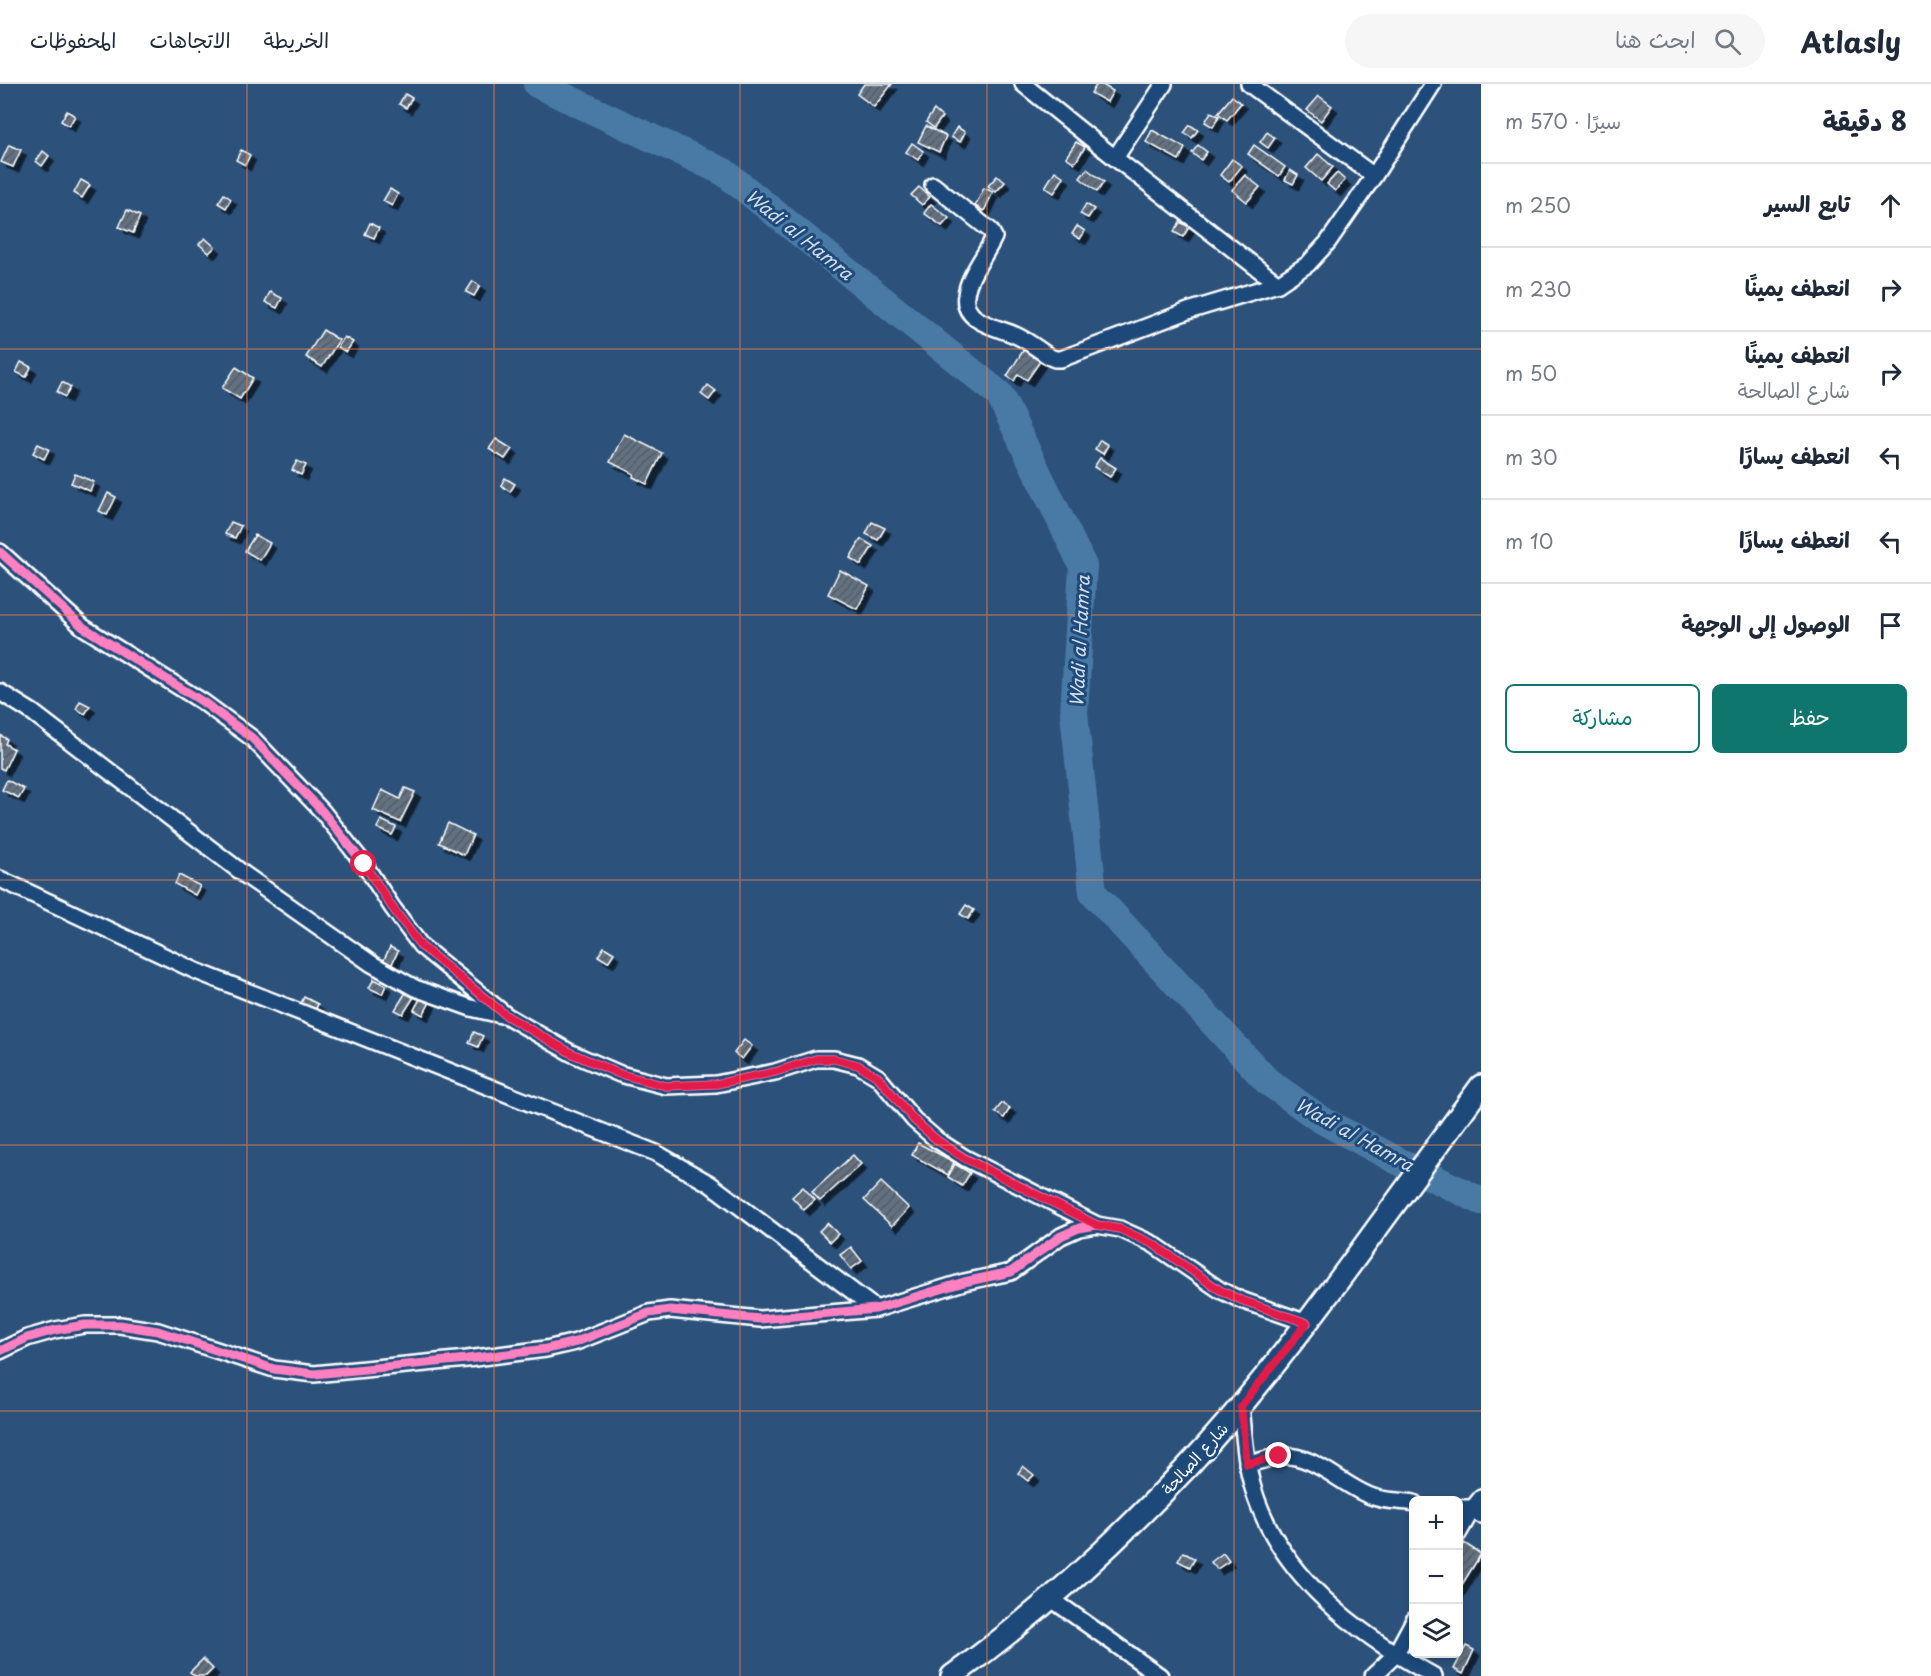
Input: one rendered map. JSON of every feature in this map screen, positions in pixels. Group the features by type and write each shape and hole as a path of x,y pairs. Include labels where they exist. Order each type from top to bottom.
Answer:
{"main road":[{"name":"شارع الصالحة","path":"952,1676 1001,1640 1050,1598 1133,1523 1189,1465 1241,1406 1307,1323 1481,1086"}],"street":[{"path":"1023,84 1278,284"},
{"path":"1115,158 1164,84"},
{"path":"1249,84 1374,176"},
{"path":"933,185 990,230 994,237 968,286 966,305 969,313 995,328 1017,336 1055,360 1188,311 1278,284 1317,256 1374,176 1433,84"},
{"path":"0,552 83,627 203,702 252,738 322,811 364,864 421,946 507,1016 571,1053 620,1074 666,1086 716,1084 775,1072 816,1059 834,1059 858,1065 878,1077 914,1120 937,1140 964,1158 1097,1225 1120,1229 1153,1244 1220,1290 1241,1300 1307,1323"},
{"path":"0,692 32,712 245,875 372,964 416,988 471,1008 507,1016"},
{"path":"0,879 196,971 656,1153 710,1184 876,1309"},
{"path":"0,1351 27,1338 85,1325 120,1326 158,1331 274,1369 314,1374 546,1348 600,1334 649,1313 670,1310 760,1318 876,1309 964,1282 1011,1272 1061,1236 1079,1228 1097,1225"},
{"path":"1241,1406 1247,1464 1269,1526 1288,1557 1323,1599 1343,1617 1395,1655 1434,1676"},
{"path":"1247,1464 1279,1456 1296,1457 1320,1467 1367,1495 1382,1501 1409,1503"},
{"path":"1463,1525 1473,1507"},
{"path":"1050,1598 1160,1676"},
{"path":"1373,1676 1395,1655 1409,1628"}],"building":[{"path":"864,84 892,84 874,107 857,94"},
{"path":"1097,84 1113,91 1107,102 1091,93"},
{"path":"405,94 412,98 406,108 399,104"},
{"path":"1232,96 1241,103 1227,120 1218,113"},
{"path":"1319,96 1332,106 1321,121 1307,110"},
{"path":"934,110 942,117 934,128 926,122"},
{"path":"67,111 75,116 69,126 61,121"},
{"path":"1211,112 1219,116 1213,127 1205,122"},
{"path":"1190,125 1198,130 1192,138 1184,133"},
{"path":"926,126 946,136 939,152 918,142"},
{"path":"957,127 965,132 960,142 951,137"},
{"path":"1152,130 1185,148 1179,160 1146,142"},
{"path":"1267,132 1275,138 1268,148 1260,142"},
{"path":"1076,142 1085,147 1075,163 1066,157"},
{"path":"912,143 923,151 918,160 906,152"},
{"path":"9,145 21,150 13,167 1,162"},
{"path":"1198,145 1207,152 1201,160 1192,153"},
{"path":"1254,145 1285,167 1279,176 1248,154"},
{"path":"241,150 250,155 245,165 236,160"},
{"path":"43,151 49,156 42,166 36,161"},
{"path":"1318,154 1333,167 1321,181 1306,168"},
{"path":"1232,159 1242,166 1229,182 1220,175"},
{"path":"1087,169 1104,182 1097,192 1080,178"},
{"path":"1290,170 1298,175 1293,184 1285,180"},
{"path":"1055,171 1064,177 1054,193 1045,187"},
{"path":"1337,173 1345,180 1335,191 1327,184"},
{"path":"1245,175 1260,187 1247,202 1232,190"},
{"path":"997,176 1005,182 996,192 988,186"},
{"path":"81,180 90,185 82,198 74,193"},
{"path":"919,187 930,197 922,205 911,195"},
{"path":"984,188 993,192 984,211 975,206"},
{"path":"390,189 398,194 392,206 383,201"},
{"path":"224,194 231,199 226,208 218,203"},
{"path":"931,204 949,218 942,226 924,213"},
{"path":"1086,204 1094,209 1088,218 1080,214"},
{"path":"127,210 140,216 133,233 119,227"},
{"path":"1180,222 1189,227 1183,237 1174,232"},
{"path":"370,223 379,228 374,238 365,234"},
{"path":"1077,226 1085,231 1080,239 1072,234"},
{"path":"205,238 215,247 209,253 199,244"},
{"path":"473,281 480,286 474,296 466,292"},
{"path":"270,292 282,298 277,308 265,302"},
{"path":"323,330 339,340 322,367 306,357"},
{"path":"344,337 353,342 346,352 338,347"},
{"path":"1026,346 1043,357 1027,380 1018,374 1014,381 1007,376"},
{"path":"21,362 31,367 26,377 16,372"},
{"path":"236,367 253,378 240,399 222,388"},
{"path":"62,382 71,387 65,397 57,392"},
{"path":"708,385 716,391 709,400 701,394"},
{"path":"624,434 662,453 647,484 633,477 634,474 610,462"},
{"path":"496,439 512,449 505,459 489,449"},
{"path":"1100,440 1108,445 1103,454 1095,449"},
{"path":"38,444 49,449 44,459 33,453"},
{"path":"1100,458 1116,468 1110,477 1094,467"},
{"path":"297,461 306,465 301,475 292,470"},
{"path":"75,474 94,482 90,491 71,483"},
{"path":"505,478 515,484 510,492 501,485"},
{"path":"108,493 116,497 107,515 99,511"},
{"path":"231,522 241,526 235,538 225,534"},
{"path":"872,522 885,528 878,540 866,534"},
{"path":"255,535 270,543 260,560 245,551"},
{"path":"861,539 873,546 861,565 850,558"},
{"path":"840,570 869,586 857,609 828,594"},
{"path":"80,701 90,706 85,714 76,709"},
{"path":"0,735 7,739 5,744 14,749 4,770 0,768"},
{"path":"7,780 24,789 19,798 2,790"},
{"path":"405,788 415,792 400,822 373,810 382,790 400,799"},
{"path":"381,820 396,827 392,835 377,828"},
{"path":"448,823 473,835 464,855 439,843"},
{"path":"179,875 200,886 195,895 175,884"},
{"path":"966,905 974,910 968,919 960,914"},
{"path":"390,947 398,951 389,970 381,966"},
{"path":"604,947 614,953 608,962 598,956"},
{"path":"374,979 386,985 382,994 369,988"},
{"path":"406,992 414,997 403,1014 395,1010"},
{"path":"304,997 318,1004 309,1023 295,1016"},
{"path":"421,997 430,1002 423,1015 414,1010"},
{"path":"474,1032 483,1036 478,1047 469,1043"},
{"path":"744,1040 752,1046 742,1059 734,1053"},
{"path":"1002,1103 1010,1108 1004,1118 995,1112"},
{"path":"918,1143 954,1162 948,1175 912,1155"},
{"path":"853,1155 861,1164 820,1201 812,1192"},
{"path":"955,1164 970,1173 962,1186 948,1177"},
{"path":"881,1182 909,1208 892,1226 864,1200"},
{"path":"803,1187 815,1200 804,1210 792,1197"},
{"path":"827,1223 838,1234 830,1242 819,1231"},
{"path":"851,1247 862,1261 851,1269 840,1255"},
{"path":"1023,1466 1034,1475 1028,1481 1018,1473"},
{"path":"1463,1544 1481,1554 1463,1583 1463,1550"},
{"path":"1183,1552 1195,1559 1190,1567 1178,1561"},
{"path":"1223,1553 1229,1561 1217,1569 1211,1562"},
{"path":"1466,1646 1474,1650 1463,1674 1454,1669 1460,1658 1463,1658"},
{"path":"203,1659 213,1669 206,1676 195,1676 190,1672"}],"waterway":[{"name":"Wadi al Hamra","path":"537,84 724,172 999,394 1083,566 1074,713 1093,893 1267,1081 1320,1119 1396,1160 1481,1201"}],"cycle path":[{"path":"0,552 83,627 203,702 252,738 322,811 364,864 421,946 507,1016 571,1053 620,1074 666,1086 716,1084 775,1072 816,1059 834,1059 858,1065 878,1077 914,1120 937,1140 965,1158 1097,1225"},
{"path":"0,1351 27,1338 55,1330 85,1325 120,1325 158,1331 274,1369 314,1374 467,1359 546,1349 576,1342 649,1313 670,1310 760,1319 876,1309 964,1282 1011,1272 1061,1236 1079,1228 1097,1225 1120,1229 1153,1244 1220,1290 1241,1300 1307,1323"}],"route":[{"path":"364,864 421,946 507,1016 571,1053 620,1074 666,1086 716,1084 775,1072 816,1059 834,1059 858,1065 878,1077 914,1120 937,1140 964,1158 1097,1225 1120,1229 1153,1244 1220,1290 1241,1300 1307,1323 1241,1406 1247,1464 1279,1456"}]}
